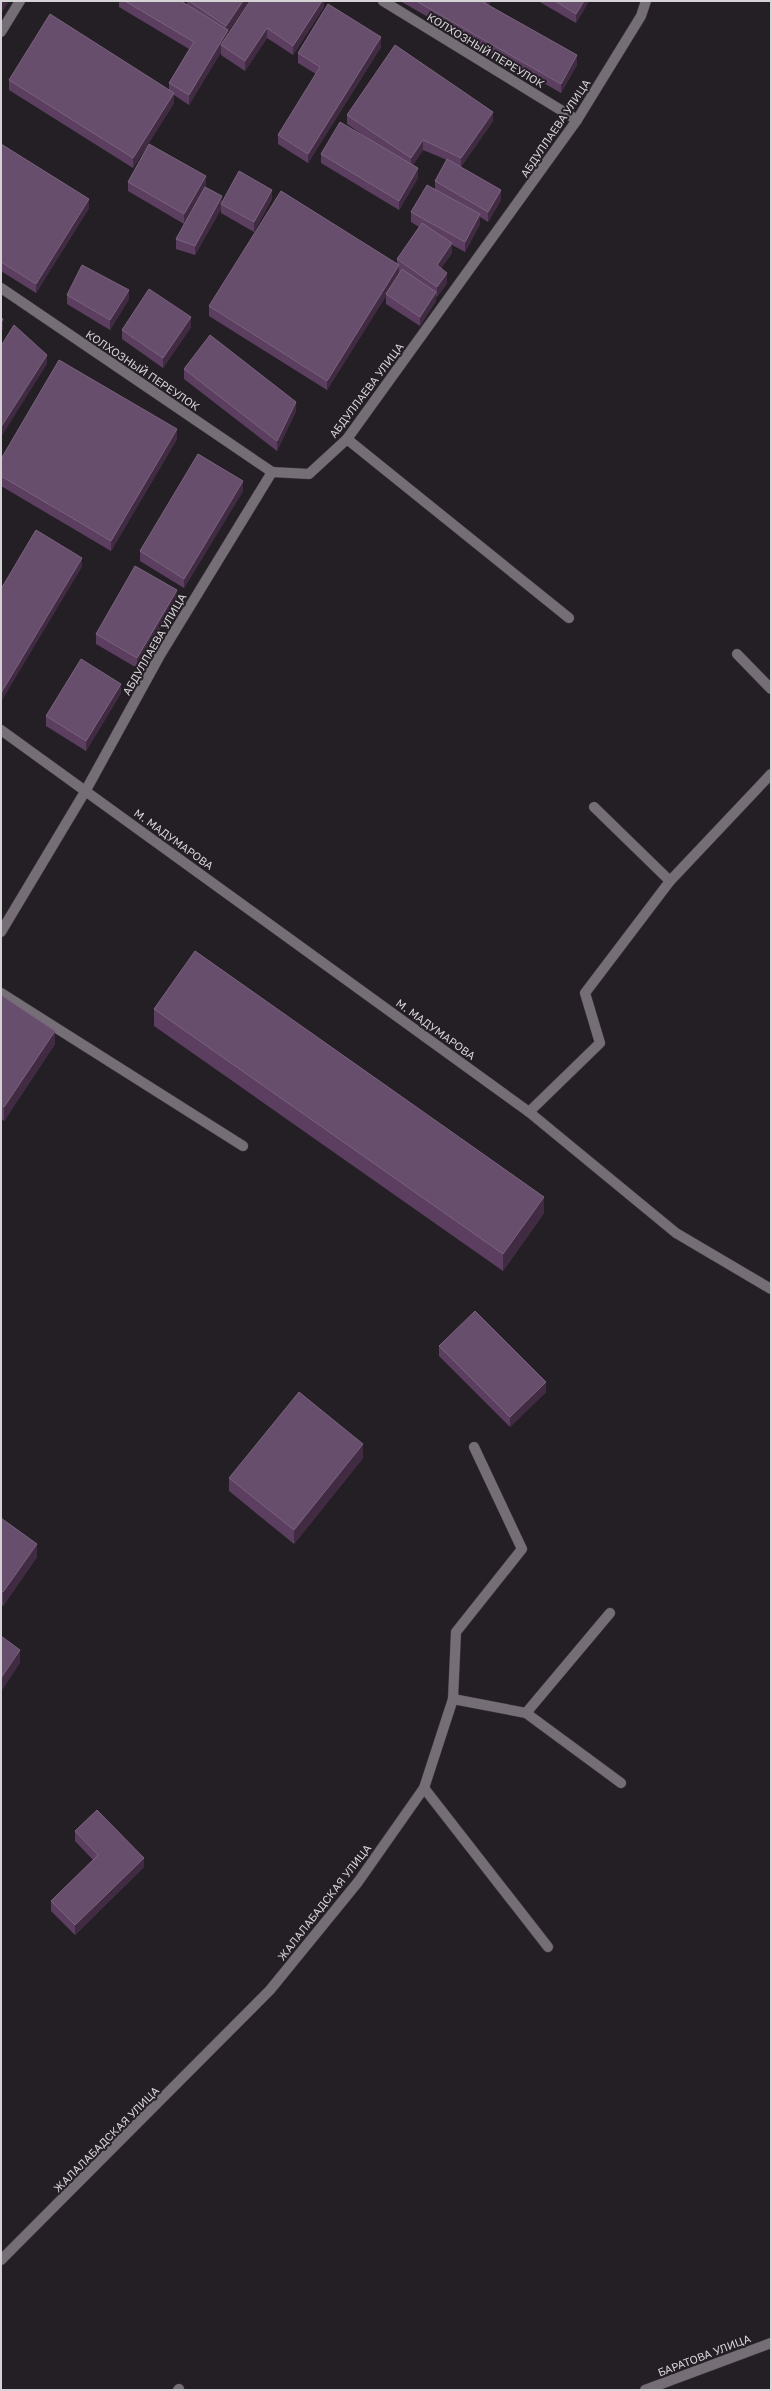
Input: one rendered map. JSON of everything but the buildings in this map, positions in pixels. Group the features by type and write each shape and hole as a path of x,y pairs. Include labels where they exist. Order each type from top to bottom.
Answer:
{"street":[{"path":"1,32 20,1"},
{"name":"КОЛХОЗНЫЙ ПЕРЕУЛОК","path":"382,1 577,120"},
{"name":"АБДУЛЛАЕВА УЛИЦА","path":"1,932 86,790 159,657 272,472 309,474 347,439 577,120 641,16 646,1"},
{"name":"КОЛХОЗНЫЙ ПЕРЕУЛОК","path":"1,288 272,472"},
{"path":"347,439 569,618"},
{"path":"738,654 771,689"},
{"name":"М. МАДУМАРОВА","path":"1,730 86,790 529,1112 676,1233 771,1289"},
{"path":"529,1112 600,1043 585,993 670,881 771,774"},
{"path":"594,807 670,881"},
{"path":"1,993 243,1146"},
{"name":"ЖАЛАЛАБАДСКАЯ УЛИЦА","path":"1,2260 270,1990 358,1882 424,1788 453,1699 456,1632 522,1549 474,1447"},
{"path":"526,1713 610,1613"},
{"path":"453,1699 526,1713 621,1783"},
{"path":"424,1788 548,1947"},
{"name":"БАРАТОВА УЛИЦА","path":"645,2390 771,2343"}]}
